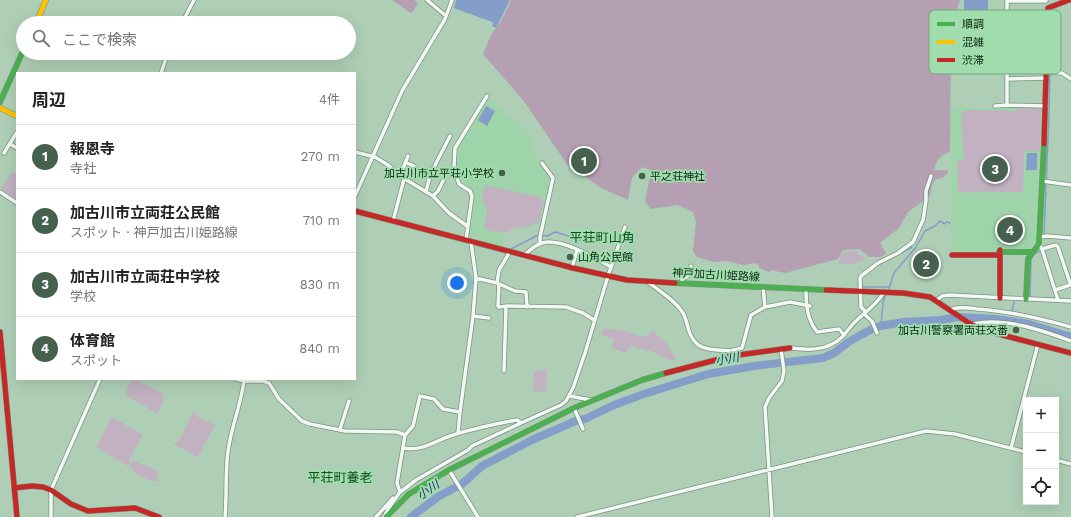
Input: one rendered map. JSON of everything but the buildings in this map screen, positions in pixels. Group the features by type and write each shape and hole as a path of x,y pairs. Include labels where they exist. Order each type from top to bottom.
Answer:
{"street":[{"path":"39,16 46,0"},
{"path":"186,16 194,0"},
{"path":"427,0 446,16"},
{"path":"356,194 406,84 446,16 452,0"},
{"path":"1006,10 1006,0 1046,0 1048,8 1069,0"},
{"path":"0,102 19,60"},
{"path":"161,72 166,60"},
{"path":"1061,73 1071,79"},
{"path":"1007,74 1007,105"},
{"path":"1047,74 1040,237 1041,247 1058,300"},
{"path":"1007,78 1046,78"},
{"path":"458,433 473,316 476,278 467,226 472,196 470,191 459,184 454,167 455,148 487,96"},
{"path":"995,106 1046,106"},
{"path":"0,108 16,116"},
{"path":"4,153 16,134"},
{"path":"426,192 430,175 450,136"},
{"path":"10,144 16,147"},
{"path":"356,152 375,157 388,165 400,176 433,196 449,213 467,226"},
{"path":"400,176 408,156"},
{"path":"405,163 414,166"},
{"path":"540,244 540,236 553,178 542,163"},
{"path":"878,333 872,321 861,307 859,282 861,276 878,263 898,253 913,242 923,220 926,190 931,176"},
{"path":"393,221 404,178"},
{"path":"433,196 438,191 443,181"},
{"path":"1042,181 1071,185"},
{"path":"0,192 16,202"},
{"name":"神戸加古川姫路線","path":"356,211 572,268 608,276 647,282 923,295 936,301 970,324 992,333 1071,353"},
{"path":"376,517 400,492 416,480 468,450 472,446 561,405 569,396 585,353 611,266 625,228"},
{"path":"1040,237 1047,236 1071,238"},
{"path":"524,255 540,244 549,242 559,243 611,266"},
{"path":"1026,298 1028,259 1033,252 1041,247 1056,245 1058,247 1070,282 1070,285 1055,290"},
{"path":"572,268 577,250"},
{"path":"509,252 499,270 499,307 566,307 579,311 594,320"},
{"path":"952,255 1000,252 1033,252"},
{"path":"1000,252 1000,298"},
{"path":"682,283 682,279 691,273 691,266"},
{"path":"476,278 498,283 509,289 526,292 527,307"},
{"path":"647,282 678,305 684,314 690,333 698,346 730,354 742,348 751,315 765,307 790,302 808,306"},
{"path":"763,287 765,307"},
{"path":"806,289 811,324 817,332 838,330 844,335"},
{"path":"385,517 409,494 449,470 591,400 642,380 730,354 790,348 808,350 821,348 836,342 844,335 855,321 881,298 884,292"},
{"path":"936,301 942,296 949,295 1071,301"},
{"path":"504,371 506,307"},
{"path":"950,310 964,308 1011,312 1071,327"},
{"path":"473,316 489,318"},
{"path":"970,324 980,322 1005,323 1034,329 1071,341"},
{"path":"0,332 17,517"},
{"path":"1011,448 1038,344"},
{"path":"772,517 765,407 769,398 782,380 784,371 781,349"},
{"path":"51,517 51,490 100,380"},
{"path":"239,380 244,382 263,381 269,383 279,399 302,421 310,424 340,430 397,432 405,435"},
{"path":"225,517 226,469 230,436 244,382"},
{"path":"400,492 397,483 405,435 413,426 420,396 434,399 443,409 460,412"},
{"path":"569,396 591,400"},
{"path":"340,430 349,401"},
{"path":"574,408 583,429"},
{"path":"403,448 421,448 440,439 458,433 511,421 517,420 521,423"},
{"path":"577,517 926,431 955,434 1023,451"},
{"path":"1059,461 1071,464"},
{"path":"449,470 478,517"},
{"path":"14,488 28,486 42,487 51,490 69,503 88,511 135,508 159,517"},
{"path":"385,517 388,509 400,492"}],"shaded area":[{"path":"392,0 414,0 418,3 411,13"},
{"path":"510,0 960,0 957,10 929,10 929,74 951,74 950,152 939,158 934,170 948,170 948,173 942,178 936,179 932,185 930,196 908,212 899,228 880,243 886,253 881,257 869,257 859,249 843,250 838,259 785,273 771,270 769,272 759,268 758,264 755,263 744,265 726,261 713,262 697,257 693,251 696,222 693,212 678,205 651,209 645,202 651,170 642,167 632,178 628,200 601,188 566,163 524,101 483,54 491,35 501,21"},
{"name":"加古川市立平荘小学校","path":"487,98 532,136 534,140 533,149 541,165 551,178 540,223 528,228 515,228 503,234 503,247 480,242 479,239 471,237 469,234 474,196 472,191 460,180 455,166 457,148 468,127"},
{"path":"951,108 1042,108 1037,229 1035,243 1029,249 1022,249 1022,251 998,250 996,252 953,252 951,249"},
{"path":"1017,108 1041,109 1040,151 1024,151 1023,192 958,192 957,161 964,160 961,115 967,110 1017,111"},
{"path":"12,172 16,174 16,201 0,191"},
{"path":"485,185 540,197 544,201 539,222 528,227 515,228 504,233 485,230 487,208 482,200"},
{"path":"857,250 858,255 864,256 866,259 849,265 838,263 843,253"},
{"path":"602,329 622,330 641,337 649,335 653,331 667,344 676,360 671,360 648,350 647,351 630,345 626,353 611,348 614,340 602,335"},
{"path":"547,369 546,392 533,391 534,371"},
{"path":"131,380 137,380 164,394 163,403 157,413 125,395"},
{"path":"193,412 198,417 215,425 197,458 192,453 174,445 181,437"},
{"path":"112,417 143,435 132,453 128,466 96,447"},
{"path":"132,460 158,471 157,482 138,475 132,470 130,467"}],"water":[{"path":"456,0 509,0 509,2 496,28 492,26 492,22 454,8"},
{"path":"964,0 988,0 988,10 964,10"},
{"path":"486,106 495,111 487,126 478,120"},
{"path":"1027,153 1037,153 1037,170 1026,170"}],"waterway":[{"path":"1044,233 1050,74"},
{"path":"889,289 894,273 916,247 925,231 935,226 940,221 945,224 946,222 950,223"},
{"path":"511,249 538,235 547,236 555,232 584,241"},
{"path":"901,253 912,247"},
{"path":"1034,254 1040,251"},
{"path":"878,265 891,258"},
{"path":"1030,296 1031,259"},
{"path":"861,287 889,287"},
{"path":"881,326 885,296"},
{"path":"1012,311 1014,302"},
{"name":"小川","path":"411,517 439,496 462,484 482,466 532,440 578,420 585,419 614,405 708,374 754,366 823,358 834,353 850,341 880,326 904,322 940,320 958,317 996,319 1029,324 1071,337"}],"traffic: fast":[{"path":"0,102 19,60"},
{"path":"1026,299 1028,259 1039,244 1044,144"},
{"path":"999,252 1033,252"},
{"path":"675,283 826,290"},
{"path":"386,517 409,494 449,470 574,408 642,380 666,373"}],"traffic: slow":[{"path":"39,16 46,0"},
{"path":"0,108 16,116"}],"traffic: jam":[{"path":"1048,10 1048,8 1069,0"},
{"path":"1044,144 1046,74"},
{"path":"356,211 573,268 627,280 675,283"},
{"path":"1000,250 1000,298"},
{"path":"952,255 1000,255"},
{"path":"826,290 903,293 930,297 969,323 983,330 1071,353"},
{"path":"0,332 17,517"},
{"path":"666,373 731,356 790,348"},
{"path":"14,488 32,486 43,487 51,490 71,504 88,511 135,508 159,517"}],"place":[{"name":"報恩寺","path":"584,161"},
{"name":"加古川市立両荘中学校","path":"995,169"},
{"name":"加古川市立平荘小学校","path":"502,173"},
{"name":"平之荘神社","path":"642,176"},
{"name":"体育館","path":"1010,230"},
{"name":"山角公民館","path":"570,257"},
{"name":"加古川市立両荘公民館","path":"926,264"},
{"name":"加古川警察署両荘交番","path":"1016,330"}],"district":[{"name":"平荘町山角","path":"602,237"},
{"name":"平荘町養老","path":"340,477"}]}
